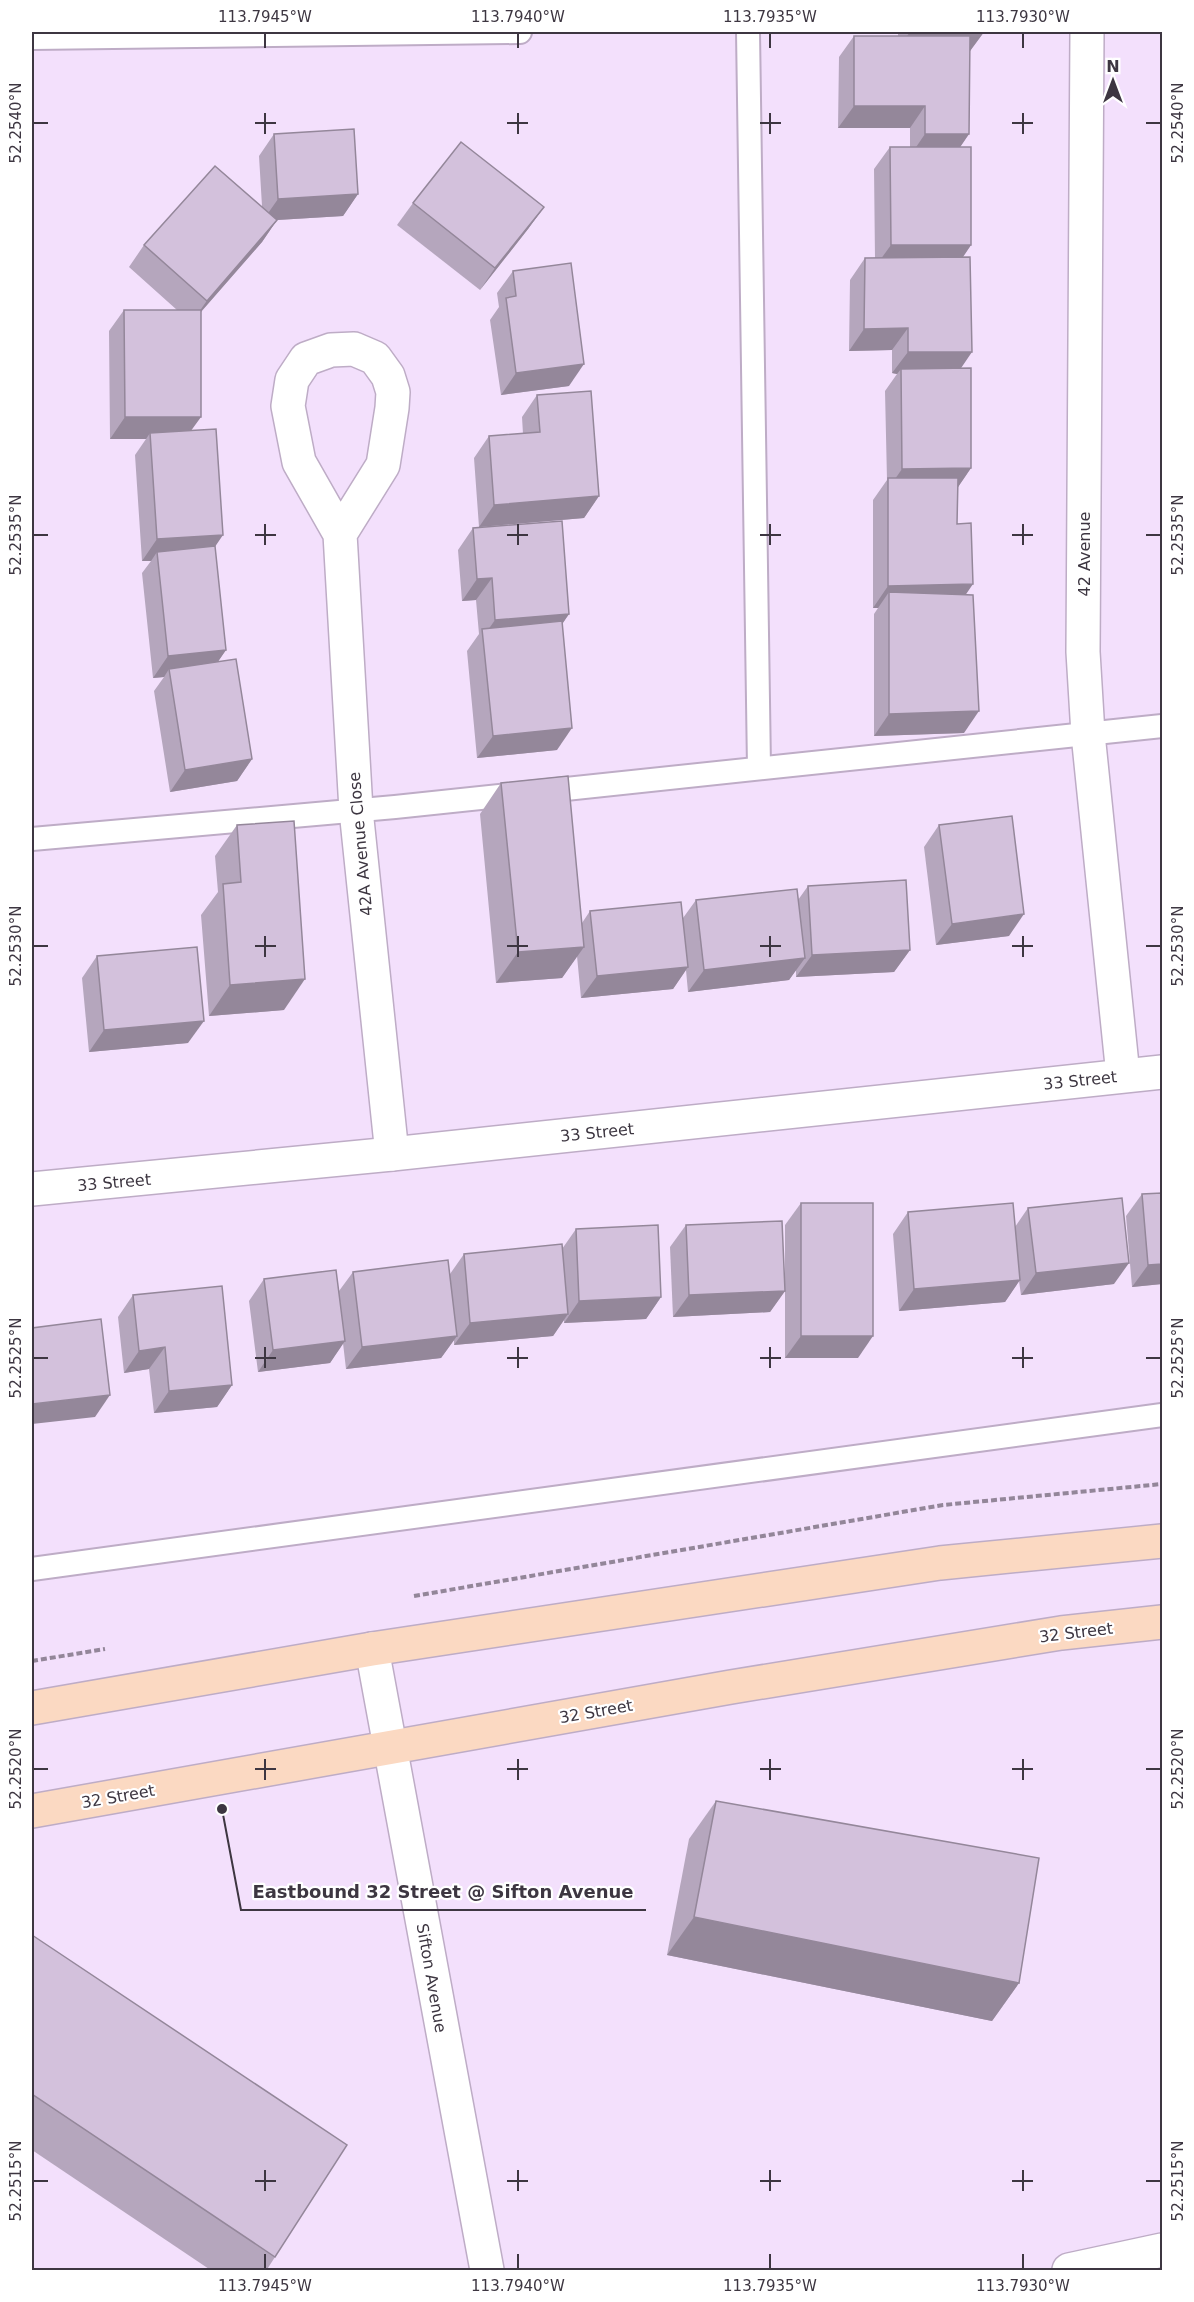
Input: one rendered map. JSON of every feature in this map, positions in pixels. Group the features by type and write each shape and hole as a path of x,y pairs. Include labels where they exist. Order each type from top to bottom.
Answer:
{"main road":[{"path":"32,1708 372,1649 940,1563 1162,1541"},
{"name":"32 Street","path":"32,1811 731,1687 1061,1633 1162,1622"}],"street":[{"name":"42 Avenue","path":"1087,32 1083,652 1088,734 1123,1076"},
{"name":"42A Avenue Close","path":"340,534 383,465 392,408 393,392 388,376 375,358 354,349 331,350 306,359 292,380 288,406 299,462 340,534 356,810 392,1154"},
{"name":"33 Street","path":"32,1189 392,1154 1162,1071"},
{"name":"Sifton Avenue","path":"372,1649 487,2271"},
{"path":"1069,2271 1162,2250"}],"lane":[{"path":"32,38 520,32"},
{"path":"748,32 759,768"},
{"path":"32,839 356,810 1162,726"},
{"path":"32,1569 1162,1415"}],"path":[{"path":"412,1596 944,1505 1162,1484"},
{"path":"32,1661 112,1647"}],"building":[{"path":"854,36 970,36 969,134 925,134 925,106 854,106"},
{"path":"354,129 358,194 278,199 274,134"},
{"path":"461,142 544,207 495,268 413,203"},
{"path":"890,147 971,147 971,245 891,245"},
{"path":"215,166 277,220 207,301 144,245"},
{"path":"970,257 972,352 908,352 908,328 864,329 865,258"},
{"path":"571,263 584,364 516,373 506,298 516,296 513,271"},
{"path":"124,310 201,310 201,417 125,417"},
{"path":"971,368 971,468 902,469 901,369"},
{"path":"591,391 599,496 494,505 489,436 540,432 537,395"},
{"path":"216,429 223,535 157,539 150,433"},
{"path":"888,478 958,478 957,524 971,523 973,584 888,586"},
{"path":"562,521 569,614 495,620 492,578 477,579 473,528"},
{"path":"215,546 226,650 168,656 157,552"},
{"path":"889,592 973,595 979,711 889,714"},
{"path":"562,621 572,728 493,736 482,629"},
{"path":"236,659 252,759 185,770 169,669"},
{"path":"568,776 584,947 518,952 501,783"},
{"path":"1012,816 1024,914 952,924 939,825"},
{"path":"294,821 305,979 230,985 223,884 241,882 237,825"},
{"path":"906,880 910,950 812,955 808,886"},
{"path":"797,889 805,958 704,970 696,900"},
{"path":"681,902 688,967 597,976 590,911"},
{"path":"197,947 204,1021 104,1030 97,956"},
{"path":"1162,1193 1162,1264 1148,1265 1142,1194"},
{"path":"1122,1198 1129,1263 1036,1273 1028,1208"},
{"path":"801,1203 873,1203 873,1336 801,1336"},
{"path":"1013,1203 1020,1280 914,1289 908,1212"},
{"path":"782,1221 785,1291 689,1295 686,1225"},
{"path":"658,1225 661,1297 579,1301 576,1229"},
{"path":"562,1244 568,1314 470,1323 464,1254"},
{"path":"448,1260 457,1336 362,1347 353,1272"},
{"path":"336,1270 345,1341 273,1350 264,1279"},
{"path":"222,1286 232,1385 169,1391 165,1347 139,1351 133,1295"},
{"path":"101,1319 110,1395 32,1404 32,1328"},
{"path":"716,1801 1039,1858 1019,1983 694,1917"},
{"path":"32,1935 347,2145 275,2257 32,2094"}],"place":[{"name":"Eastbound 32 Street @ Sifton Avenue","path":"222,1809"}]}
